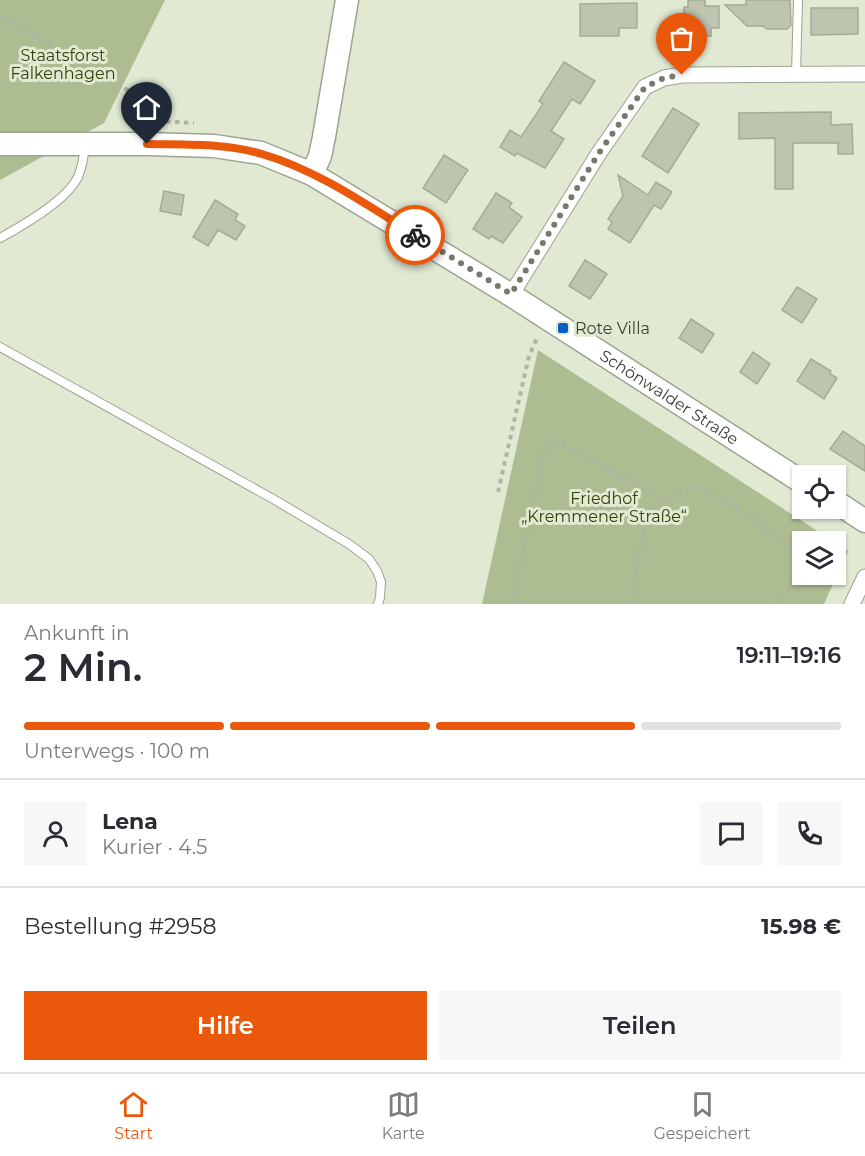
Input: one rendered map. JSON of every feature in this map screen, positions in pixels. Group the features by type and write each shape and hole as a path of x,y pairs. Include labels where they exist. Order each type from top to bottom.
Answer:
{"main road":[{"path":"312,174 320,156 324,137 347,0"},
{"name":"Schönwalder Straße","path":"0,144 86,144 147,132 261,153 312,174 511,294 792,476"},
{"path":"846,509 865,521"}],"street":[{"path":"511,294 599,153 645,87 664,78 682,75 865,74"},
{"path":"852,604 865,577"}],"lane":[{"path":"796,74 798,0"},
{"path":"0,238 44,211 77,180 86,144"},
{"path":"0,347 275,500 349,544 369,559 378,571 381,582 378,604"}],"path":[{"path":"0,16 143,99 147,132"},
{"path":"498,492 529,356 547,317"},
{"path":"513,604 546,446 559,442 665,500"},
{"path":"632,604 645,528 665,500 689,488 710,493 780,538 799,553 800,567 779,604"}],"green space":[{"name":"Staatsforst Falkenhagen","path":"0,0 165,0 104,123 0,180"},
{"name":"Friedhof „Kremmener Straße“","path":"538,350 792,514 792,519 799,519 818,531 792,531 792,585 833,585 824,604 482,604"}],"building":[{"path":"688,0 705,0 705,6 719,6 719,28 711,28 711,36 684,36 684,7 688,7"},
{"path":"746,0 790,0 791,25 787,29 747,26 725,5 746,5"},
{"path":"637,3 637,28 619,28 619,36 580,36 580,4"},
{"path":"811,8 858,8 858,34 811,35"},
{"path":"564,62 595,81 580,104 572,99 551,131 564,139 545,168 517,153 515,156 500,147 510,130 521,137 543,104 539,101"},
{"path":"673,108 699,124 668,173 642,156"},
{"path":"831,112 831,125 852,124 853,154 838,154 838,143 793,143 793,189 775,189 775,138 739,139 739,113"},
{"path":"444,155 468,170 446,203 423,188"},
{"path":"618,175 648,195 656,182 672,192 661,209 654,205 630,243 608,229 612,222 608,219 623,196"},
{"path":"164,191 184,195 181,215 160,211"},
{"path":"496,193 512,203 509,207 522,217 503,243 491,236 489,239 473,229"},
{"path":"215,200 238,214 235,220 245,226 236,240 218,230 208,246 193,237"},
{"path":"585,260 607,274 590,299 569,286"},
{"path":"797,287 817,299 802,323 782,310"},
{"path":"691,319 714,334 702,353 679,338"},
{"path":"753,352 770,364 757,384 740,372"},
{"path":"811,359 831,371 830,374 837,378 824,399 797,381"},
{"path":"843,431 865,446 865,471 830,449"}],"way so far":[{"path":"415,235 511,294 599,153 645,87 664,78 682,75"}],"place":[{"name":"Rote Villa","path":"563,328"}],"route":[{"path":"147,144 214,146 261,153 312,174 415,235"}]}
